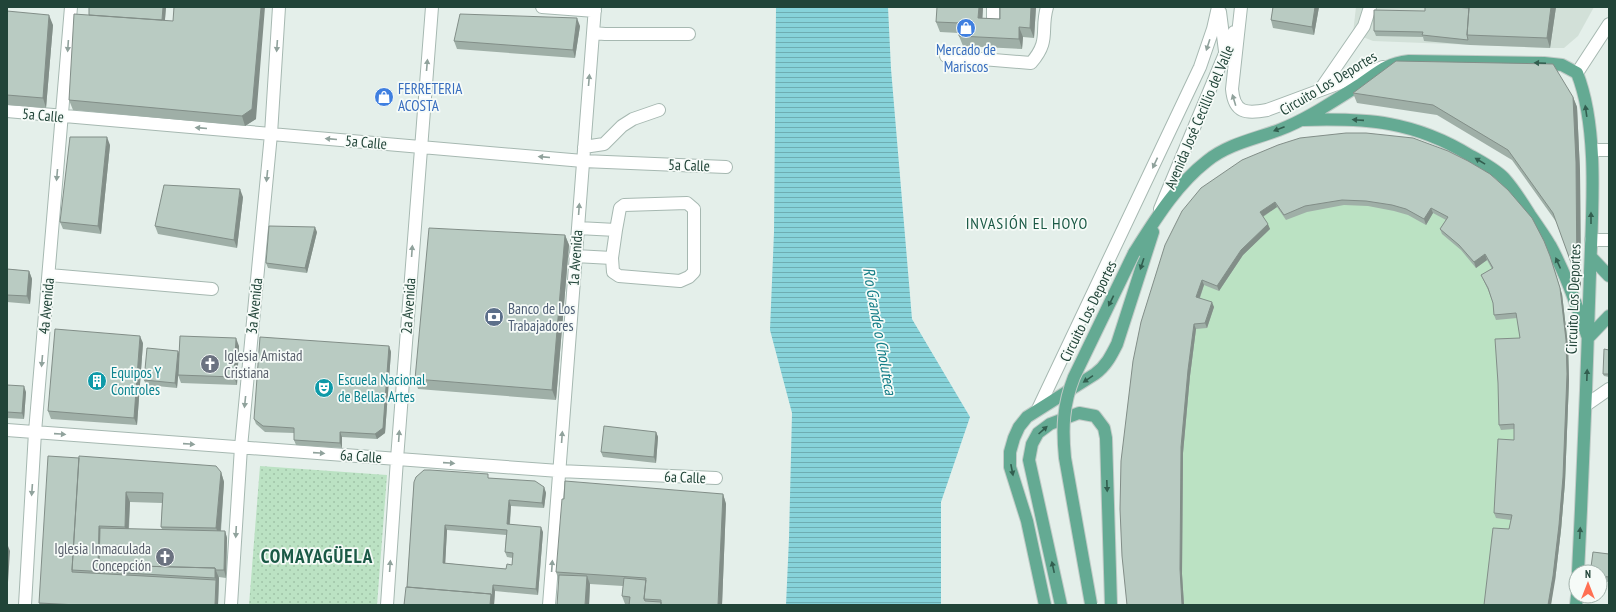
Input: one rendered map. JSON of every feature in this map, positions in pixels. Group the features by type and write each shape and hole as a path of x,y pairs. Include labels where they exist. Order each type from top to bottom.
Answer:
{"main road":[{"name":"Circuito Los Deportes","path":"1091,604 1065,458 1063,440 1065,408 1068,394 1076,373 1134,253 1158,214 1192,174 1208,160 1226,149 1279,130 1301,120 1361,84 1385,67 1396,62 1544,63 1562,65 1577,73 1583,89 1592,150 1591,258 1578,564"},
{"path":"1301,120 1342,119 1383,122 1420,131 1456,146 1502,177 1516,192 1550,245 1570,289 1588,338 1609,316"},
{"path":"1045,605 1027,521 1010,467 1010,452 1014,438 1019,427 1027,417 1038,408 1104,368 1117,344 1158,214"},
{"path":"1591,258 1609,276"},
{"path":"1061,605 1029,460 1032,444 1038,433 1050,424 1079,413 1095,416 1104,428 1106,438 1111,605"}],"street":[{"name":"4a Avenida","path":"25,605 36,432 71,7"},
{"name":"3a Avenida","path":"231,605 241,447 271,134 279,7"},
{"name":"2a Avenida","path":"387,605 420,147 432,7"},
{"path":"542,7 595,9"},
{"path":"946,56 1031,63 1040,53 1043,42 1047,7"},
{"path":"1219,7 1225,53"},
{"path":"1038,408 1200,67 1219,7"},
{"name":"Avenida José Cecillio del Valle","path":"1241,7 1232,89 1235,106 1243,111 1260,111 1385,67"},
{"path":"1320,90 1364,26 1370,7"},
{"name":"1a Avenida","path":"549,605 595,9"},
{"name":"Avenida José Cecillio del Valle","path":"1158,214 1239,20"},
{"path":"1577,73 1609,24"},
{"path":"593,33 689,34"},
{"path":"584,147 604,144 622,126 633,119 659,110"},
{"name":"5a Calle","path":"7,111 583,161 726,167"},
{"path":"1592,150 1609,150"},
{"path":"687,203 694,209 694,272 689,277 680,281 619,276 613,272 612,258 616,230 620,208 624,205 687,203"},
{"path":"578,228 616,230"},
{"path":"1591,240 1609,240"},
{"path":"575,256 612,258"},
{"path":"49,275 212,289"},
{"path":"1586,405 1609,390"},
{"name":"6a Calle","path":"7,430 559,471 716,478"}],"shaded area":[{"path":"1356,7 1594,7 1578,36 1564,48 1550,48 1373,41 1353,33"}],"green space":[{"path":"1280,150 1552,261 1562,294 1568,346 1569,380 1565,482 1561,530 1551,605 1128,605 1128,417"},
{"path":"260,466 387,475 377,605 249,605"}],"water":[{"name":"Río Grande o Choluteca","path":"776,7 888,7 891,69 912,319 970,417 941,502 941,605 786,605 792,413 770,330 774,232"}],"building":[{"path":"89,7 163,7 162,20 89,15"},
{"path":"174,7 261,7 252,109 242,116 69,100 74,14 173,21"},
{"name":"Mercado de Mariscos","path":"937,7 979,7 978,18 1000,19 1000,7 1031,7 1030,28 1019,27 1019,39 959,36 960,23 936,22"},
{"path":"1273,7 1315,7 1312,27 1271,20"},
{"path":"1425,7 1469,8 1468,40 1422,35 1423,32 1374,31 1374,10 1425,11"},
{"path":"1469,7 1551,7 1547,38 1467,35"},
{"path":"7,11 49,15 43,98 7,95"},
{"path":"460,14 577,18 573,50 454,41"},
{"path":"1396,61 1553,64 1573,97 1576,162 1577,279 1553,213 1508,150 1433,105 1353,93"},
{"path":"1346,133 1366,133 1413,138 1448,151 1468,161 1490,174 1508,190 1532,218 1544,241 1560,288 1566,340 1567,374 1563,477 1559,525 1548,605 1484,605 1493,528 1509,529 1512,515 1494,513 1498,439 1514,440 1514,424 1499,425 1495,339 1520,338 1516,313 1494,315 1493,303 1488,288 1481,275 1493,268 1485,254 1474,262 1459,245 1440,229 1448,217 1431,208 1424,219 1406,209 1392,205 1366,201 1342,200 1305,206 1284,215 1275,202 1260,212 1268,224 1241,250 1217,286 1202,280 1196,297 1212,302 1205,323 1194,324 1188,370 1181,447 1180,569 1182,605 1127,605 1122,556 1120,509 1121,461 1133,361 1141,322 1165,245 1182,211 1201,188 1242,160 1278,145 1300,138"},
{"path":"70,137 107,137 98,226 60,222"},
{"path":"164,185 240,189 234,240 155,226"},
{"path":"269,226 315,227 305,268 266,263"},
{"name":"Banco de Los Trabajadores","path":"429,228 565,235 552,390 415,379"},
{"path":"7,269 29,271 27,296 7,295"},
{"name":"Equipos Y Controles","path":"55,329 140,336 134,418 48,411"},
{"name":"Iglesia Amistad Cristiana","path":"180,336 236,338 234,377 178,375"},
{"name":"Escuela Nacional de Bellas Artes","path":"260,337 389,346 383,428 375,434 340,432 340,443 294,440 294,428 263,426 254,419"},
{"path":"147,348 178,351 175,383 144,380"},
{"path":"1604,349 1609,350 1609,374 1603,374"},
{"path":"7,385 24,386 22,413 7,412"},
{"path":"604,426 656,432 654,457 601,452"},
{"path":"48,456 79,458 72,572 216,580 215,605 78,605 39,603"},
{"path":"79,456 216,466 221,472 216,528 161,527 163,493 126,492 125,527 99,526 98,565 215,568 215,578 72,570"},
{"path":"424,470 488,474 488,478 535,481 544,487 542,503 509,500 507,524 541,527 536,589 493,585 492,597 491,594 407,587 414,482 416,477","holes":["445,525 507,530 505,552 513,553 512,565 507,564 506,569 443,563"]},
{"path":"565,481 723,494 718,605 661,605 661,600 644,599 646,578 556,572 562,499 564,499"},
{"name":"Iglesia Inmaculada Concepción","path":"100,528 225,531 224,570 216,570 215,568 99,565"},
{"path":"1593,552 1609,554 1609,577 1608,564 1591,564"},
{"path":"559,575 587,576 585,605 557,605"},
{"path":"624,578 646,580 645,601 661,602 661,605 629,605 630,597 622,596"},
{"path":"406,587 491,594 490,605 404,605"}],"place":[{"name":"Mercado de Mariscos","path":"966,28"},
{"name":"FERRETERIA ACOSTA","path":"384,97"},
{"name":"Banco de Los Trabajadores","path":"494,317"},
{"name":"Iglesia Amistad Cristiana","path":"210,364"},
{"name":"Equipos Y Controles","path":"97,381"},
{"name":"Escuela Nacional de Bellas Artes","path":"324,388"},
{"name":"Iglesia Inmaculada Concepción","path":"165,557"}],"district":[{"name":"INVASIÓN EL HOYO","path":"1027,223"},
{"name":"COMAYAGÜELA","path":"317,556"}]}
